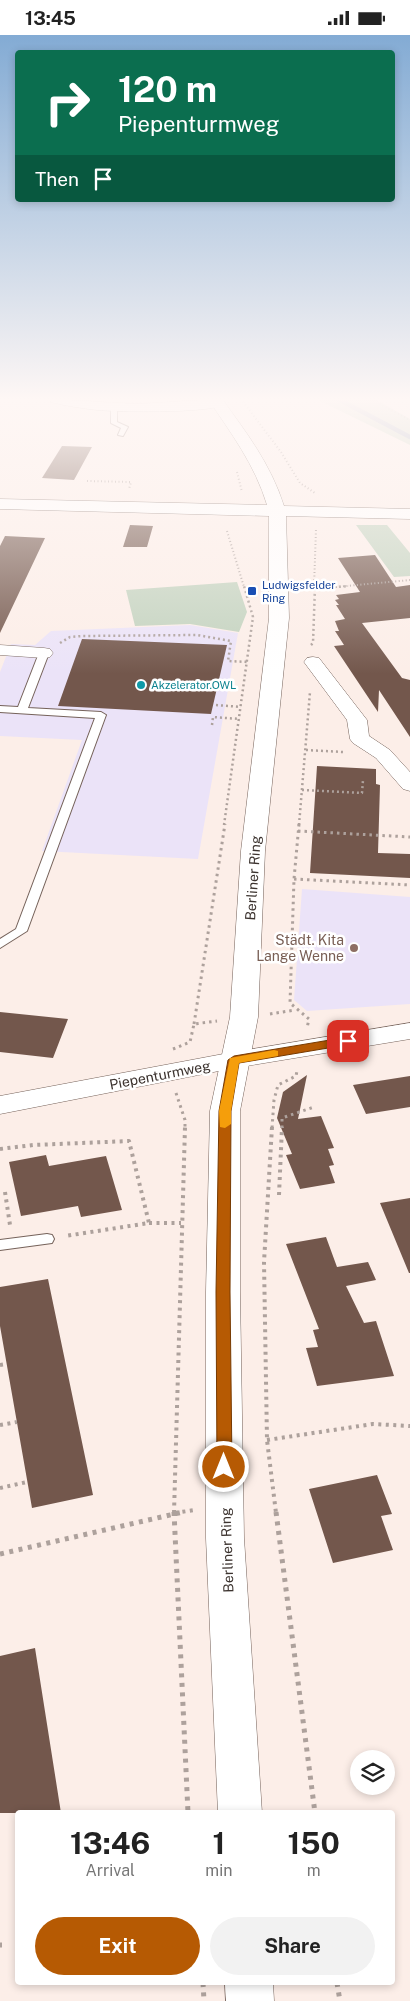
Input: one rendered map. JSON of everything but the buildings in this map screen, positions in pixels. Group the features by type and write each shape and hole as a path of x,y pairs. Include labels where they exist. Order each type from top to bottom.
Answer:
{"main road":[{"path":"271,491 277,511"},
{"path":"0,504 410,514"},
{"name":"Berliner Ring","path":"240,1810 225,1506 223,1292 225,1111 244,1017 253,851 279,618 277,511"},
{"path":"249,1985 250,2001"}],"street":[{"path":"3,650 44,653"},
{"path":"313,662 357,720 360,739 384,754 410,785"},
{"name":"Piepenturmweg","path":"0,1105 234,1060 410,1031"}],"lane":[{"path":"22,710 44,653"},
{"path":"0,709 101,715 22,931 0,944"},
{"path":"6,1244 47,1239"}],"path":[{"path":"311,491 326,497 321,503 323,525 316,528 313,643 309,647 307,659 313,662 294,879 290,1003 295,1010 309,1019 296,1076 278,1085 274,1101 264,1262 267,1440 316,1810"},
{"path":"188,1810 174,1513 185,1120 162,1053 190,1042 242,707 253,617 227,531"},
{"path":"314,589 410,580"},
{"path":"44,653 70,637 197,635 231,641 228,661 247,662"},
{"path":"216,705 242,707"},
{"path":"212,725 213,717 240,719"},
{"path":"302,790 362,793 363,780"},
{"path":"298,831 410,837"},
{"path":"294,879 410,885"},
{"path":"194,1024 295,1010"},
{"path":"279,1195 282,1118 314,1107"},
{"path":"0,1149 33,1145 129,1141 149,1223"},
{"path":"5,1192 6,1244"},
{"path":"47,1239 149,1223 181,1223"},
{"path":"0,1365 7,1364"},
{"path":"0,1425 17,1422"},
{"path":"267,1440 373,1424 410,1426"},
{"path":"0,1488 27,1482"},
{"path":"0,1554 174,1513 225,1506"},
{"path":"202,1985 204,2001"},
{"path":"338,1985 340,2001"}],"shaded area":[{"path":"190,625 238,633 198,859 42,851 82,740 0,736 0,672 11,644 35,645 51,631"},
{"name":"Städt. Kita Lange Wenne","path":"302,889 410,897 410,1004 307,1011 294,1000"}],"green space":[{"path":"356,525 387,525 410,553 410,576 394,577"},
{"path":"237,582 247,612 239,632 190,624 135,626 126,590"}],"slow traffic":[{"path":"225,1124 225,1111 234,1060 274,1053"}],"place":[{"name":"Ludwigsfelder Ring","path":"252,591"},
{"name":"Akzelerator.OWL","path":"141,685"},
{"name":"Städt. Kita Lange Wenne","path":"354,948"}],"route":[{"path":"224,1467 225,1111 234,1060 348,1041"}]}
